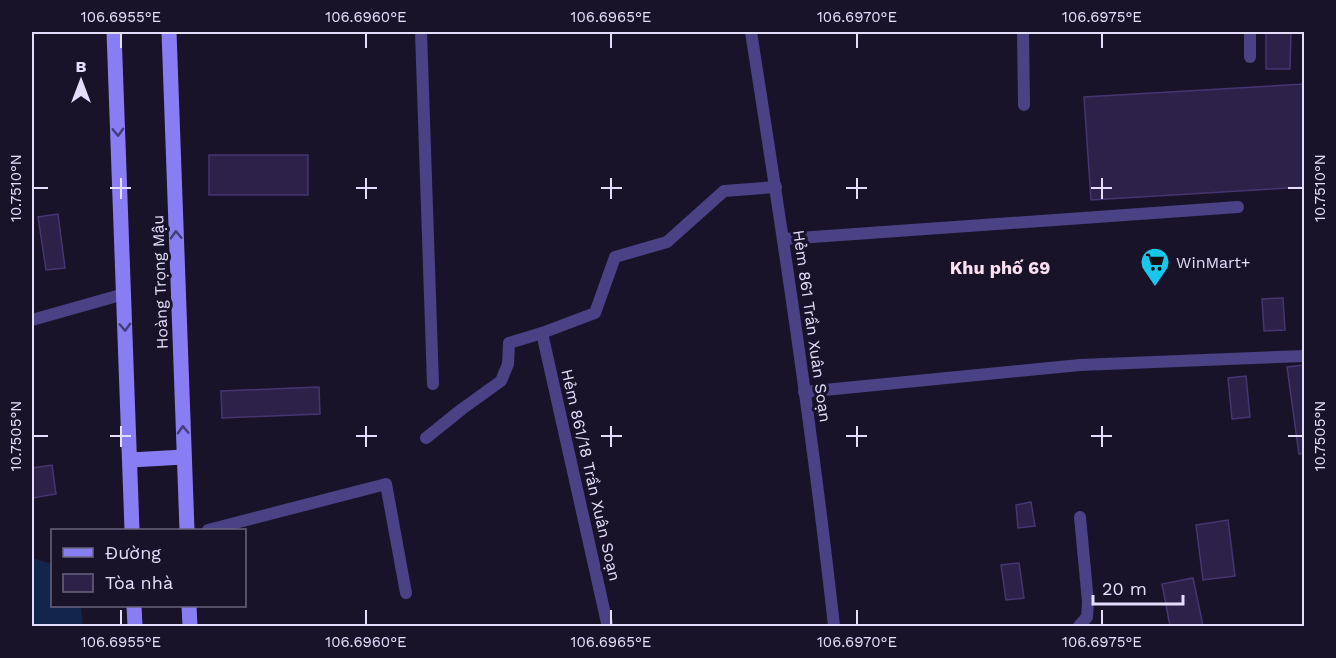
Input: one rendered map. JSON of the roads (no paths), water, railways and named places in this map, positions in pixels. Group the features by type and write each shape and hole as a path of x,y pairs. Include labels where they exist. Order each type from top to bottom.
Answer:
{"main road":[{"path":"114,32 132,529"},
{"name":"Hoàng Trọng Mậu","path":"169,32 187,529"},
{"path":"130,460 184,457"},
{"path":"134,607 135,627"},
{"path":"189,607 190,627"}],"lane":[{"path":"421,32 433,384"},
{"name":"Hẻm 861 Trần Xuân Soạn","path":"751,32 784,240 834,627"},
{"path":"1023,32 1024,105"},
{"path":"1250,32 1250,57"},
{"path":"426,438 501,381 508,363 509,343 595,313 615,257 667,242 724,191 776,187"},
{"path":"784,240 1238,207"},
{"path":"32,320 124,294"},
{"name":"Hẻm 861/18 Trần Xuân Soạn","path":"542,333 607,624"},
{"path":"804,392 1080,365 1305,356"},
{"path":"216,529 386,484 406,593"},
{"path":"1079,627 1087,617 1088,602 1080,517"}],"water":[{"path":"32,558 51,564 51,607 81,607 83,626 32,626"}],"place":[{"name":"WinMart+","path":"1155,288"}],"district":[{"name":"Khu phố 69","path":"1000,267"}]}
